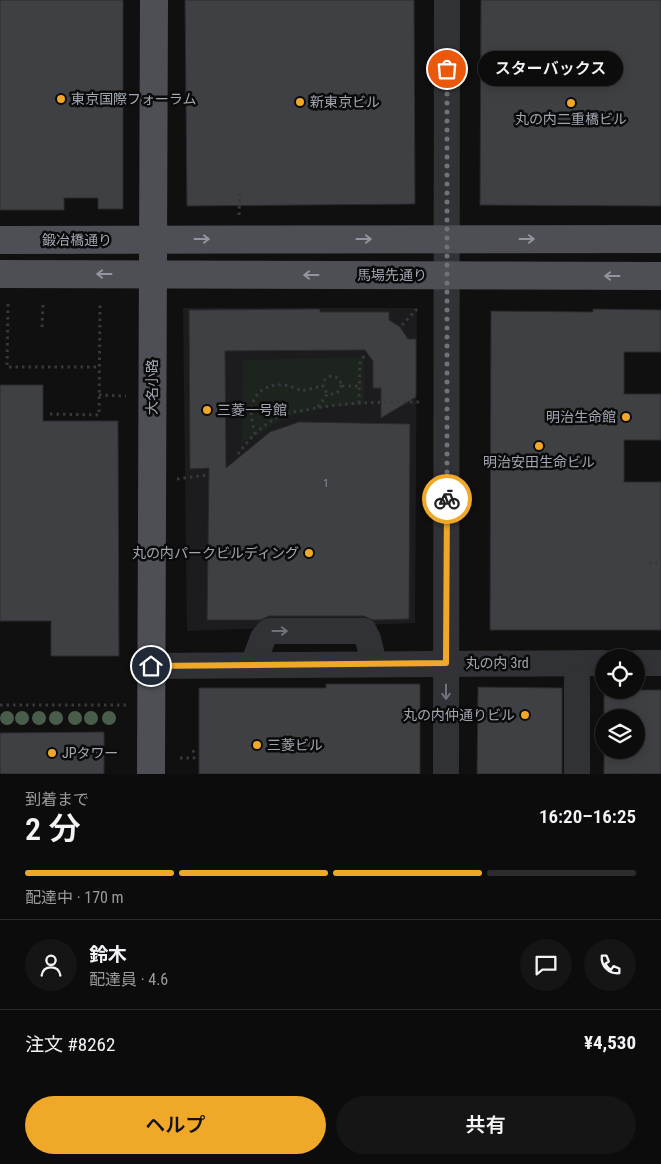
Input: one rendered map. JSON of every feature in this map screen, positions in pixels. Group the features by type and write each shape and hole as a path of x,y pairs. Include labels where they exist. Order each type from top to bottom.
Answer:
{"main road":[{"name":"大名小路","path":"151,774 154,0"},
{"path":"153,240 661,239"},
{"name":"鍛冶橋通り","path":"0,240 153,240"},
{"path":"0,274 153,274"},
{"name":"馬場先通り","path":"153,274 661,276"}],"street":[{"path":"446,774 447,0"},
{"name":"丸の内 3rd","path":"151,666 595,663"},
{"path":"645,663 661,663"},
{"path":"577,680 577,774"}],"path":[{"path":"239,215 240,188"},
{"path":"8,304 7,367 100,367"},
{"path":"42,327 43,304"},
{"path":"50,414 100,416 100,304"},
{"path":"402,325 419,307"},
{"path":"359,403 360,363 365,354"},
{"path":"328,393 323,386 324,380 333,375 338,377 342,386"},
{"path":"255,434 252,420 252,402 263,389 278,385 292,385 301,391 323,386"},
{"path":"342,386 359,386"},
{"path":"328,393 337,393 342,386"},
{"path":"318,407 328,393"},
{"path":"100,395 126,396"},
{"path":"238,454 255,434 279,416 318,407 359,403 420,402"},
{"path":"177,479 207,475"},
{"path":"648,562 661,563"},
{"path":"0,705 127,705"},
{"path":"180,758 194,758 194,748"}],"shaded area":[{"path":"183,308 417,308 415,623 187,631"},
{"path":"364,357 364,404 332,406 296,414 275,423 262,433 242,442 243,360"}],"building":[{"name":"東京国際フォーラム","path":"0,0 123,0 123,209 98,209 98,198 64,198 64,210 0,210"},
{"name":"新東京ビル","path":"185,0 414,0 415,204 187,206"},
{"name":"丸の内二重橋ビル","path":"481,0 661,0 661,206 480,205"},
{"name":"丸の内パークビルディング","path":"320,309 320,312 389,312 389,320 400,327 408,339 416,339 416,397 381,418 381,388 373,388 373,361 365,350 225,351 226,468 270,432 299,422 410,424 409,619 373,620 364,616 269,616 260,620 207,620 209,468 190,469 189,310"},
{"name":"明治安田生命ビル","path":"593,309 661,310 661,352 624,352 624,394 661,394 661,440 624,440 624,482 661,482 661,630 490,630 491,311 593,312"},
{"path":"0,385 43,385 43,421 118,421 119,656 51,656 51,621 0,621"},
{"path":"326,684 420,684 420,774 199,774 199,688 326,688"},
{"name":"丸の内仲通りビル","path":"478,687 562,688 562,774 477,774"},
{"path":"645,690 661,690 661,774 604,774 604,759 645,759 645,709 604,709 604,699 645,699"},
{"name":"JPタワー","path":"104,732 104,774 0,774 0,733"}],"way so far":[{"path":"447,69 447,499"}],"place":[{"name":"スターバックス","path":"447,69"},
{"name":"東京国際フォーラム","path":"61,99"},
{"name":"新東京ビル","path":"300,102"},
{"name":"丸の内二重橋ビル","path":"571,103"},
{"name":"三菱一号館","path":"207,410"},
{"name":"明治生命館","path":"626,417"},
{"name":"明治安田生命ビル","path":"539,446"},
{"name":"丸の内パークビルディング","path":"309,553"},
{"name":"丸の内仲通りビル","path":"525,715"},
{"name":"三菱ビル","path":"257,745"},
{"name":"JPタワー","path":"52,753"}],"route":[{"path":"151,666 446,663 447,499"}]}
